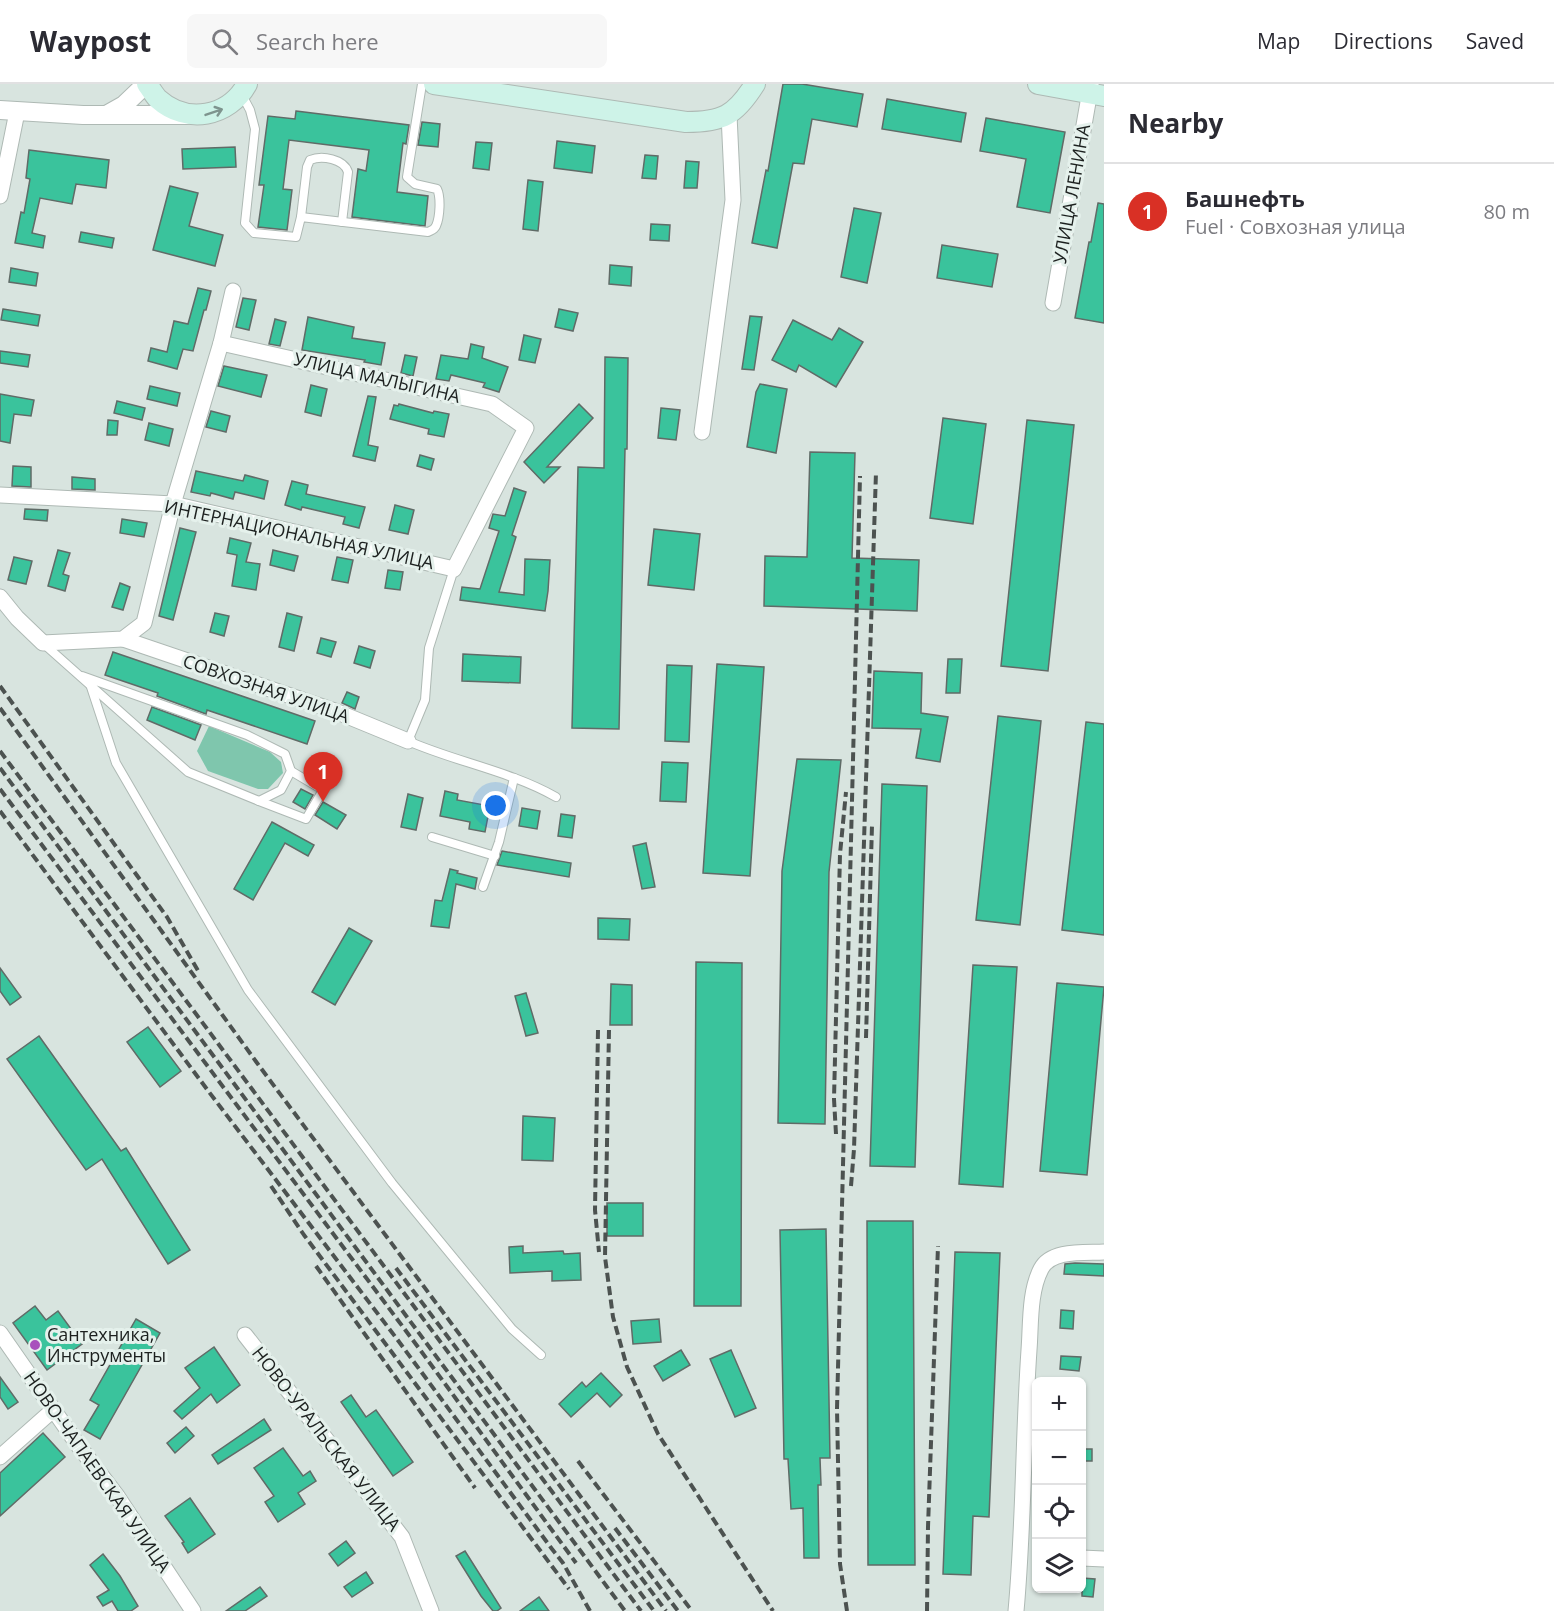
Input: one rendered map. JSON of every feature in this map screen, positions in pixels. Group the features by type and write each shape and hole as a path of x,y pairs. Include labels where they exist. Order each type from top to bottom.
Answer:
{"main road":[{"path":"147,84 157,98 172,109 189,115 204,115 218,111 231,104 244,89 260,84"},
{"path":"434,84 686,122 708,122 729,115 755,84"},
{"path":"1038,84 1095,91"}],"street":[{"path":"106,115 124,105 147,84"},
{"name":"УЛИЦА ЛЕНИНА","path":"1053,303 1095,91"},
{"path":"0,196 9,111 56,115 189,115"},
{"path":"702,432 733,200 729,115"},
{"path":"0,597 43,643 123,639 144,623 173,504 233,291"},
{"name":"УЛИЦА МАЛЫГИНА","path":"220,343 492,404 526,428 454,569"},
{"name":"ИНТЕРНАЦИОНАЛЬНАЯ УЛИЦА","path":"0,495 173,504 454,569"},
{"name":"СОВХОЗНАЯ УЛИЦА","path":"123,639 335,711 408,741"},
{"path":"1016,1611 1029,1555 1024,1422 1034,1293 1041,1268 1052,1257 1104,1252"},
{"name":"НОВО-ЧАПАЕВСКАЯ УЛИЦА","path":"0,1333 53,1410 117,1496 193,1611"},
{"name":"НОВО-УРАЛЬСКАЯ УЛИЦА","path":"245,1335 402,1537 431,1611"},
{"path":"0,1457 53,1410"},
{"path":"1086,1558 1104,1559"}],"lane":[{"path":"301,217 428,232 433,230 436,225 440,194 437,189 414,184 407,177 422,84"},
{"path":"244,89 255,129 245,223 254,234 296,237 301,217 307,167 310,160 316,158 341,161 346,165 348,172 342,222"},
{"path":"454,569 429,648 425,700 408,741 436,754 534,785 556,796"},
{"path":"43,643 188,772 306,819 322,790 291,771 285,754 247,735 82,676"},
{"path":"90,684 116,763 248,990 392,1183 512,1329 541,1355"},
{"path":"259,801 280,790 291,771"},
{"path":"483,887 495,855 514,778"},
{"path":"432,837 495,855"}],"green space":[{"path":"209,726 270,752 281,762 283,773 268,789 258,789 208,771 197,751"}],"building":[{"path":"783,84 802,84 863,94 857,127 812,119 804,164 793,163 777,248 752,243 766,170 768,171"},
{"path":"887,99 966,113 961,142 882,129"},
{"path":"296,111 409,125 406,144 403,143 397,192 428,196 425,226 352,217 358,169 366,171 369,150 289,140 283,189 292,190 287,230 258,227 264,185 259,185 268,116 295,119"},
{"path":"986,118 1065,132 1050,213 1017,207 1026,159 980,151"},
{"path":"422,122 440,124 438,147 418,145"},
{"path":"557,141 595,146 592,173 554,168"},
{"path":"476,142 492,143 489,170 473,168"},
{"path":"235,147 236,167 183,169 182,149"},
{"path":"29,150 109,160 106,188 76,184 72,204 40,198 32,233 45,236 43,248 15,243 21,212 24,213 30,179 26,178"},
{"path":"645,155 658,156 656,179 642,178"},
{"path":"686,161 699,162 697,188 684,188"},
{"path":"528,180 543,182 538,231 523,229"},
{"path":"170,186 198,193 189,226 223,235 215,266 153,250"},
{"path":"1098,203 1104,204 1104,323 1075,318"},
{"path":"854,208 881,213 867,283 841,277"},
{"path":"651,224 670,225 669,241 650,240"},
{"path":"81,232 114,238 112,248 79,242"},
{"path":"942,245 998,254 992,287 937,278"},
{"path":"610,265 632,267 631,286 609,284"},
{"path":"11,268 38,273 36,286 9,282"},
{"path":"198,288 211,291 193,351 183,349 177,369 148,361 151,348 167,352 174,321 188,324"},
{"path":"243,298 256,300 249,330 236,327"},
{"path":"3,309 40,315 38,326 1,320"},
{"path":"559,309 578,313 573,331 555,327"},
{"path":"750,316 762,317 754,370 742,369"},
{"path":"308,317 354,327 352,338 385,343 381,365 364,362 365,360 302,350"},
{"path":"275,319 286,322 280,346 269,344"},
{"path":"793,320 832,340 839,328 863,342 836,387 799,365 796,372 772,360"},
{"path":"524,335 541,339 535,363 519,360"},
{"path":"471,344 484,347 482,358 508,367 499,392 483,387 485,383 451,375 449,381 436,379 441,355 468,359"},
{"path":"0,351 30,355 28,367 0,363"},
{"path":"405,355 417,357 413,376 401,373"},
{"path":"605,357 628,358 619,729 572,728 578,467 604,468"},
{"path":"224,366 267,375 261,397 218,386"},
{"path":"760,384 787,389 776,453 747,447 756,392"},
{"path":"311,385 327,389 321,416 305,412"},
{"path":"150,386 180,393 177,406 147,399"},
{"path":"0,394 34,400 31,416 14,414 10,443 0,441"},
{"path":"368,396 376,397 368,445 378,447 375,461 353,456"},
{"path":"117,401 145,408 142,420 114,413"},
{"path":"399,404 433,413 434,411 449,414 444,437 428,434 429,429 390,419 394,405"},
{"path":"579,404 593,418 547,467 560,467 544,483 524,462"},
{"path":"661,408 680,410 676,440 658,438"},
{"path":"211,411 230,416 226,432 206,427"},
{"path":"943,418 986,424 973,524 930,518"},
{"path":"108,420 118,421 117,435 107,435"},
{"path":"1027,420 1074,425 1048,671 1001,666"},
{"path":"149,423 173,429 169,446 145,440"},
{"path":"810,452 855,453 852,558 919,560 917,611 764,606 765,556 807,557"},
{"path":"420,455 434,459 431,470 417,466"},
{"path":"13,466 31,467 31,487 12,486"},
{"path":"196,471 243,481 245,475 268,481 264,499 235,492 233,499 211,493 210,496 191,492"},
{"path":"72,477 95,479 95,490 72,489"},
{"path":"292,481 308,485 306,494 365,507 359,528 343,524 345,517 285,505"},
{"path":"514,488 526,492 512,535 516,537 499,592 524,595 525,559 550,560 545,611 460,600 462,587 480,589 499,531 489,528 493,514 505,516"},
{"path":"395,505 414,510 408,534 389,530"},
{"path":"25,509 48,510 47,521 24,519"},
{"path":"122,519 147,523 144,537 120,533"},
{"path":"180,528 196,532 173,620 159,616"},
{"path":"654,529 700,534 694,590 648,585"},
{"path":"230,538 251,543 246,562 260,564 256,590 232,586 237,555 227,553"},
{"path":"58,550 70,553 63,574 69,576 65,591 48,586"},
{"path":"273,550 298,556 294,571 270,565"},
{"path":"14,557 32,561 26,584 8,580"},
{"path":"337,557 353,560 348,583 332,580"},
{"path":"388,570 403,572 400,590 385,588"},
{"path":"120,583 130,587 123,610 112,607"},
{"path":"215,613 229,616 224,636 210,632"},
{"path":"287,613 302,617 294,651 279,647"},
{"path":"321,638 336,642 331,657 317,653"},
{"path":"359,646 375,651 370,668 354,663"},
{"path":"113,652 315,721 307,744 207,710 206,714 157,696 158,693 105,675"},
{"path":"463,654 521,657 520,683 462,681"},
{"path":"948,659 962,659 960,693 946,693"},
{"path":"717,664 764,667 750,876 703,873"},
{"path":"667,665 692,666 689,742 665,741"},
{"path":"874,671 922,673 921,713 948,717 940,762 916,758 921,729 872,728"},
{"path":"347,692 359,697 355,709 342,703"},
{"path":"152,707 201,725 195,740 147,720"},
{"path":"998,716 1041,721 1020,925 976,920"},
{"path":"1086,722 1104,724 1104,935 1062,930"},
{"path":"797,759 841,760 829,872 825,1124 778,1123 782,871"},
{"path":"662,762 688,763 686,802 660,801"},
{"path":"882,784 927,786 915,1167 870,1166"},
{"path":"301,789 313,795 305,809 293,802"},
{"path":"445,791 458,794 457,800 490,806 485,832 469,829 470,822 440,816"},
{"path":"408,794 423,798 416,830 401,827"},
{"path":"323,802 346,815 337,829 315,815"},
{"path":"522,808 540,811 537,829 519,826"},
{"path":"561,814 575,816 572,838 558,836"},
{"path":"272,822 314,845 308,856 285,843 253,900 234,889"},
{"path":"646,843 655,887 642,889 633,846"},
{"path":"502,851 571,863 569,877 497,865"},
{"path":"450,869 477,878 475,889 456,884 449,928 431,926 435,900 442,901"},
{"path":"598,918 630,919 629,940 598,939"},
{"path":"349,928 372,941 335,1005 312,992"},
{"path":"696,962 742,963 741,1306 694,1306"},
{"path":"973,965 1017,967 1003,1187 959,1184"},
{"path":"0,968 21,997 10,1005 0,991"},
{"path":"1057,983 1104,987 1087,1175 1040,1171"},
{"path":"611,984 632,985 632,1025 610,1025"},
{"path":"526,993 538,1033 526,1036 515,996"},
{"path":"148,1027 181,1071 160,1087 127,1042"},
{"path":"39,1036 121,1151 126,1148 190,1250 168,1264 102,1159 86,1170 7,1059"},
{"path":"523,1116 555,1118 553,1161 522,1160"},
{"path":"607,1203 643,1203 643,1236 607,1236"},
{"path":"867,1221 913,1221 915,1565 868,1565"},
{"path":"826,1229 830,1458 820,1458 819,1558 804,1558 803,1508 791,1509 788,1459 784,1459 780,1230"},
{"path":"523,1246 523,1253 563,1251 564,1254 580,1253 581,1280 552,1281 552,1271 510,1273 509,1247"},
{"path":"955,1252 1000,1253 989,1517 973,1516 971,1575 943,1574"},
{"path":"1065,1264 1104,1264 1104,1276 1064,1274"},
{"path":"35,1306 46,1320 58,1311 82,1344 47,1370 13,1323"},
{"path":"1061,1310 1074,1311 1073,1329 1060,1328"},
{"path":"136,1319 160,1333 100,1439 84,1430 99,1405 90,1400"},
{"path":"659,1319 661,1342 633,1344 631,1321"},
{"path":"214,1347 240,1385 217,1403 211,1394 182,1419 174,1411 200,1388 185,1368"},
{"path":"681,1350 690,1365 663,1381 654,1366"},
{"path":"731,1350 756,1408 735,1417 710,1359"},
{"path":"1061,1356 1081,1357 1079,1371 1060,1369"},
{"path":"601,1373 622,1395 610,1407 597,1393 571,1417 559,1404 582,1382 586,1387"},
{"path":"0,1377 18,1402 8,1409 0,1397"},
{"path":"351,1395 366,1417 376,1410 413,1462 393,1476 341,1402"},
{"path":"264,1419 271,1430 218,1464 212,1455"},
{"path":"186,1427 194,1436 175,1453 167,1443"},
{"path":"43,1433 65,1457 0,1516 0,1473"},
{"path":"283,1448 303,1476 310,1471 316,1481 298,1493 305,1504 278,1522 265,1502 274,1496 254,1468"},
{"path":"1086,1449 1092,1449 1092,1461 1086,1461"},
{"path":"190,1498 215,1534 188,1553 182,1543 184,1542 165,1516"},
{"path":"346,1541 355,1553 338,1566 329,1554"},
{"path":"465,1551 501,1608 497,1611 493,1611 481,1596 456,1556"},
{"path":"103,1554 120,1576 138,1606 131,1611 118,1611 112,1601 103,1606 97,1597 109,1590 90,1565"},
{"path":"366,1572 373,1583 352,1597 344,1587"},
{"path":"1086,1578 1095,1579 1093,1597 1082,1596 1082,1593 1086,1593"},
{"path":"260,1587 267,1596 245,1611 226,1611"},
{"path":"539,1597 549,1611 520,1611"}],"railway":[{"path":"851,1186 876,472"},
{"path":"847,1611 840,1564 837,1409 860,476"},
{"path":"0,686 167,917 200,974"},
{"path":"0,708 260,1067 666,1611"},
{"path":"0,751 641,1611"},
{"path":"0,768 625,1611"},
{"path":"0,789 421,1351 576,1563"},
{"path":"836,1134 834,1099 840,854 846,792"},
{"path":"0,811 563,1563 590,1611"},
{"path":"866,1038 872,825"},
{"path":"598,1030 595,1210 599,1252"},
{"path":"609,1030 605,1257 613,1317 627,1367 658,1434 773,1611"},
{"path":"271,1186 304,1235 569,1589"},
{"path":"927,1611 938,1246"},
{"path":"316,1266 475,1488"},
{"path":"396,1268 654,1611"},
{"path":"578,1461 692,1611"},
{"path":"615,1528 678,1611"}],"place":[{"name":"Башнефть","path":"323,802"},
{"name":"Сантехника, Инструменты","path":"35,1345"}]}
